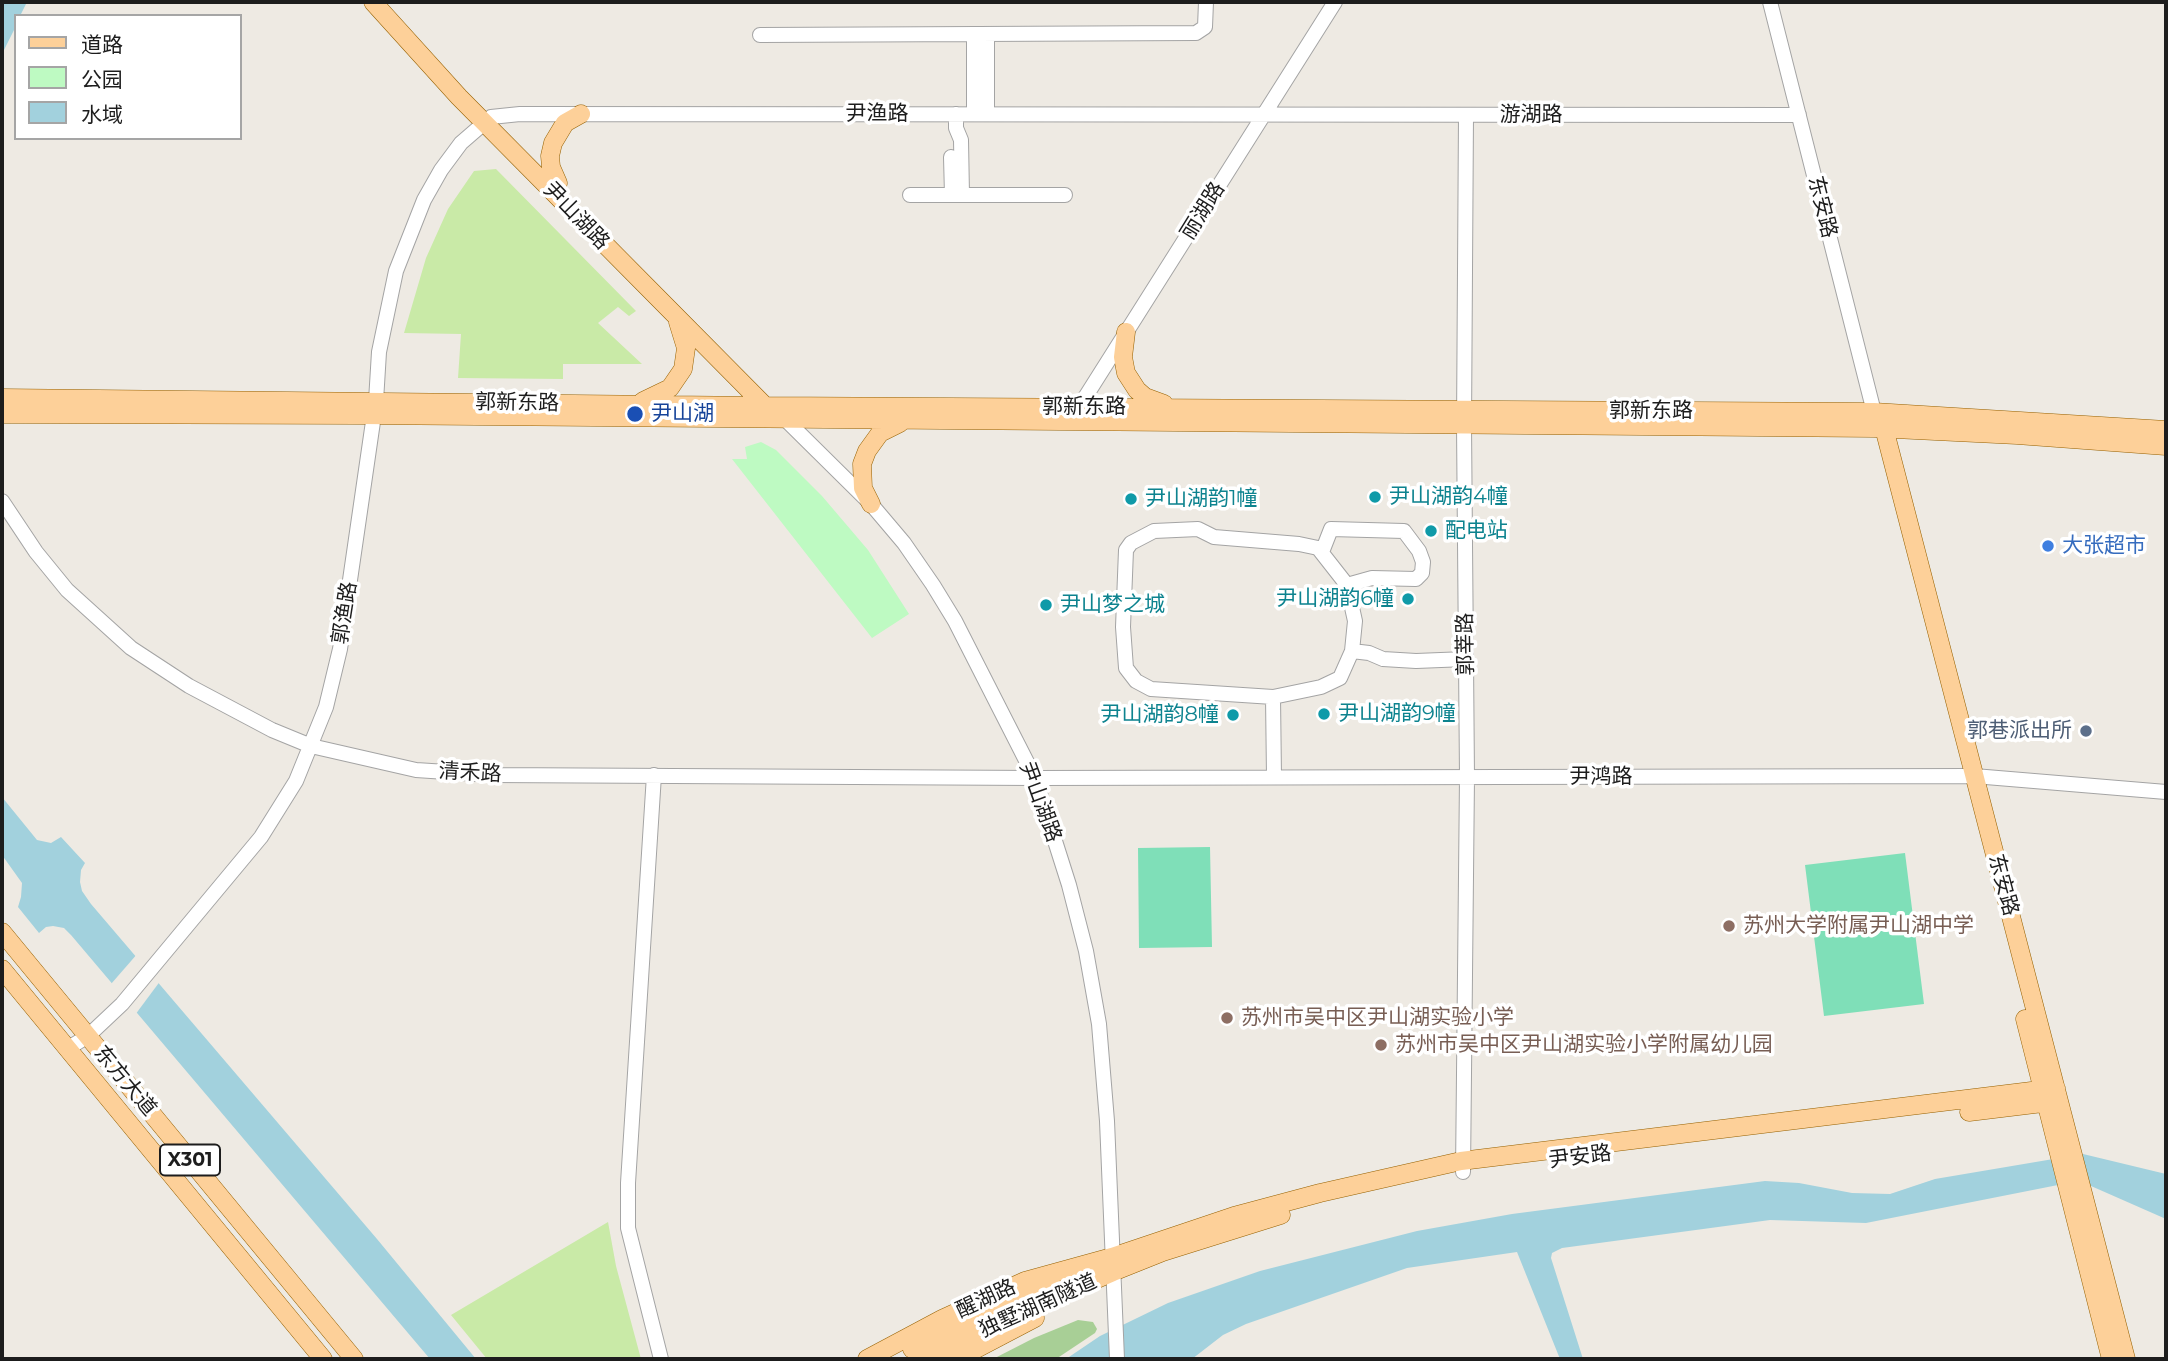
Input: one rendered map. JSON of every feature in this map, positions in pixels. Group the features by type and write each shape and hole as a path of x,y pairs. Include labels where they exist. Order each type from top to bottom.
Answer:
{"main road":[{"name":"尹山湖路","path":"373,2 677,319 776,411"},
{"name":"尹山湖路","path":"385,2 487,119 558,183 776,411"},
{"path":"558,183 551,167 553,143 565,122 581,114"},
{"path":"635,404 663,393 680,374 686,348 677,319"},
{"path":"1126,332 1123,357 1130,381 1145,397 1177,408"},
{"name":"郭新东路","path":"2,398 374,408 1464,417 2166,430"},
{"name":"郭新东路","path":"2,414 635,404 905,421 1079,415 1177,408 1464,417"},
{"path":"872,504 863,488 861,474 867,451 880,433 905,421"},
{"name":"郭新东路","path":"1877,423 2166,446"},
{"name":"东安路","path":"1877,423 2051,1096 2126,1359"},
{"name":"东方大道","path":"2,932 355,1359"},
{"name":"东方大道","path":"2,970 323,1359"},
{"name":"尹安路","path":"1113,1264 1234,1216 1320,1193 1462,1166 2051,1096"},
{"name":"东安路","path":"2083,1215 2110,1359"},
{"name":"醒湖路","path":"867,1359 1025,1280 1113,1264"},
{"name":"醒湖路","path":"957,1359 1113,1264"},
{"name":"独墅湖南隧道","path":"892,1359 1020,1297 1113,1264"},
{"name":"独墅湖南隧道","path":"925,1359 1113,1264"}],"street":[{"path":"760,35 1196,33 1205,27 1206,2"},
{"name":"丽湖路","path":"1079,415 1126,332 1335,2"},
{"name":"东安路","path":"1770,2 1877,423"},
{"path":"980,35 981,114"},
{"name":"尹渔路","path":"487,119 520,114 581,114 956,121 981,114 1264,114"},
{"name":"游湖路","path":"1264,114 1799,115"},
{"name":"郭莘路","path":"1462,1166 1467,777 1464,417 1466,115"},
{"name":"郭渔路","path":"68,1049 88,1036 122,1004 261,837 296,781 326,708 341,649 385,317 396,271 410,231 441,170 461,143 487,119"},
{"path":"956,121 951,141 957,195"},
{"path":"911,195 1065,195"},
{"name":"尹山湖路","path":"776,411 872,504 904,544 955,621 1035,778 1069,885 1086,951 1099,1024 1107,1121 1117,1359"},
{"name":"清禾路","path":"2,501 36,552 67,590 131,648 188,687 271,730 311,746 416,770 492,775 1035,778"},
{"path":"1198,529 1214,537 1299,544 1322,552 1347,585 1355,621 1352,651 1340,678 1321,687 1273,696 1151,690 1136,681 1126,668 1123,627 1126,550 1131,543 1154,531 1198,529"},
{"path":"1322,552 1331,529 1404,531 1419,551 1423,562 1422,573 1416,579 1372,578 1347,585"},
{"path":"1352,651 1369,653 1383,659 1466,659"},
{"path":"1273,696 1274,777"},
{"path":"654,775 628,1183 628,1228 661,1359"},
{"name":"尹鸿路","path":"1035,778 1969,776 2166,792"}],"green space":[{"path":"496,169 636,311 629,316 618,307 598,323 642,364 563,364 563,379 458,378 461,334 404,333 426,258 448,209 474,171"},
{"path":"761,442 776,450 822,496 868,550 909,614 872,638 732,459 747,459 745,447"},
{"path":"1210,847 1212,947 1139,948 1138,848"},
{"path":"1905,853 1924,1004 1824,1016 1805,865"},
{"path":"608,1222 616,1266 641,1359 487,1359 451,1315"},
{"path":"1078,1320 1093,1322 1097,1329 1095,1333 1056,1359 993,1359 1034,1338"}],"water":[{"path":"2,2 27,2 21,14 14,14 14,30 2,54"},
{"path":"2,797 37,840 51,843 61,837 85,863 80,882 82,891 91,904 476,1359 430,1359 71,935 64,928 53,926 46,927 39,933 18,907 22,883 2,855"},
{"path":"2083,1154 2166,1174 2166,1219 2080,1183 2063,1184 1866,1223 1770,1220 1562,1248 1552,1253 1551,1258 1583,1359 1560,1359 1517,1252 1407,1268 1246,1324 1223,1335 1192,1359 1066,1359 1100,1336 1168,1303 1260,1271 1417,1231 1512,1214 1765,1181 1799,1183 1852,1193 1890,1194 1935,1179"}],"pier":[{"path":"138,953 161,980 135,1015 111,984"}],"place":[{"name":"尹山湖","path":"635,414"},
{"name":"尹山湖韵4幢","path":"1375,497"},
{"name":"尹山湖韵1幢","path":"1131,499"},
{"name":"配电站","path":"1431,531"},
{"name":"大张超市","path":"2048,546"},
{"name":"尹山湖韵6幢","path":"1408,599"},
{"name":"尹山梦之城","path":"1046,605"},
{"name":"尹山湖韵9幢","path":"1324,714"},
{"name":"尹山湖韵8幢","path":"1233,715"},
{"name":"郭巷派出所","path":"2086,731"},
{"name":"苏州大学附属尹山湖中学","path":"1729,926"},
{"name":"苏州市吴中区尹山湖实验小学","path":"1227,1018"},
{"name":"苏州市吴中区尹山湖实验小学附属幼儿园","path":"1381,1045"}]}
